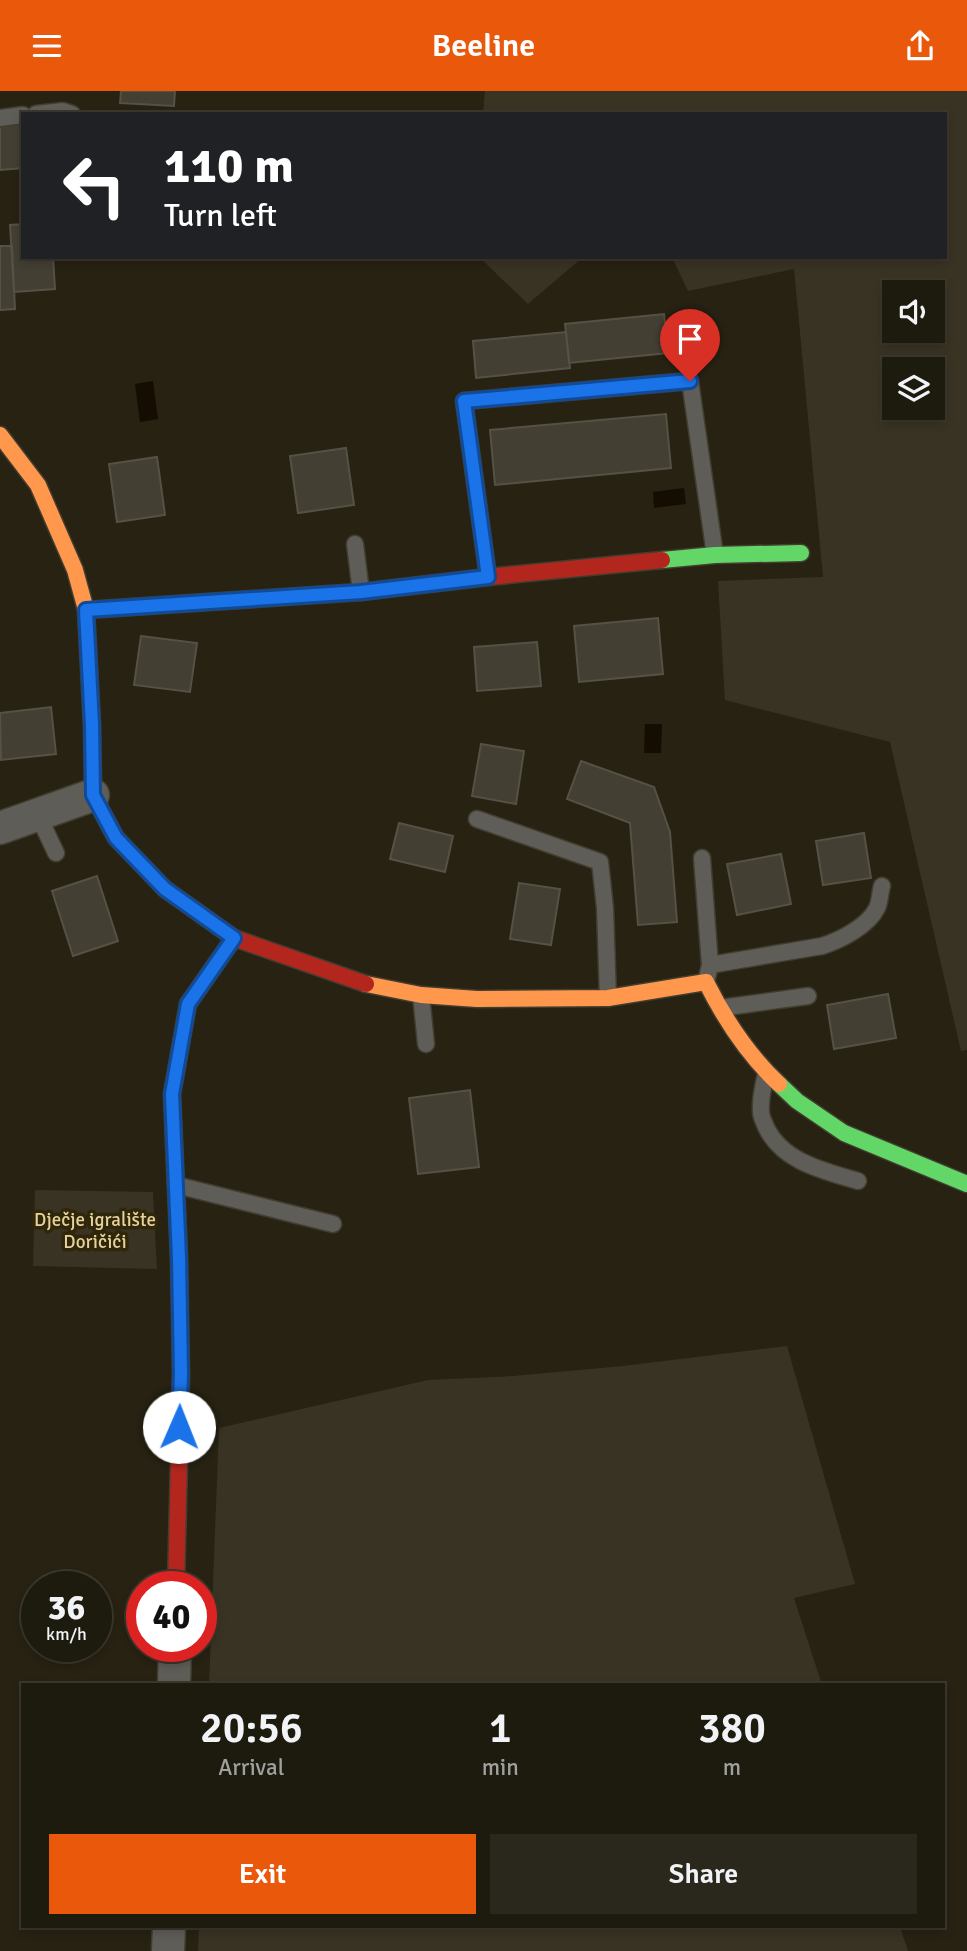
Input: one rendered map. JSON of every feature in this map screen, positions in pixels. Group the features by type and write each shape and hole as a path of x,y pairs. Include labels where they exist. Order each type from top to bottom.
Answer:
{"street":[{"path":"0,435 38,485 75,570 86,610 93,795 116,838 165,889 234,938 356,982 421,996 477,999 608,998 706,982 719,1008 757,1063 797,1101 844,1133 967,1184"},
{"path":"86,610 361,592 715,555 801,553"},
{"path":"0,828 93,795"},
{"path":"176,1571 181,1374 172,1094 188,1004 234,938"},
{"path":"174,1683 175,1662"},
{"path":"168,1951 169,1928"}],"lane":[{"path":"0,118 21,115"},
{"path":"488,577 464,401 690,381 715,555"},
{"path":"355,544 361,592"},
{"path":"38,814 56,853"},
{"path":"477,819 600,862 605,908 608,998"},
{"path":"702,858 710,965 706,982"},
{"path":"710,965 822,946 840,940 858,928 876,909 882,886"},
{"path":"421,996 426,1044"},
{"path":"719,1008 808,996"},
{"path":"766,1071 761,1095 761,1115 770,1135 786,1152 813,1167 858,1181"},
{"path":"176,1185 332,1224"}],"green space":[{"path":"485,91 967,91 967,1050 961,1051 890,742 725,700 718,581 823,577 794,269 688,291 673,259 947,259 947,112 483,112"},
{"path":"481,259 581,259 528,304"},
{"name":"Dječje igralište Doričići","path":"35,1190 153,1192 157,1269 33,1266"},
{"path":"787,1346 855,1584 794,1598 821,1683 209,1683 210,1662 217,1662 217,1571 213,1571 219,1428 428,1380 513,1376"},
{"path":"199,1928 900,1928 908,1951 198,1951"}],"shaded area":[{"path":"153,381 158,419 140,422 135,384"},
{"path":"684,488 686,504 654,508 653,492"},
{"path":"645,724 662,724 661,753 644,753"}],"building":[{"path":"121,91 175,91 174,106 120,103"},
{"path":"21,120 21,168 0,170 0,121"},
{"path":"21,224 21,259 53,259 55,289 14,292 10,225"},
{"path":"0,246 12,246 15,309 0,310"},
{"path":"664,314 668,353 569,363 565,324"},
{"path":"566,332 570,368 476,378 473,341"},
{"path":"666,414 671,468 495,485 490,430"},
{"path":"346,448 354,505 298,513 290,456"},
{"path":"157,457 165,515 117,522 109,464"},
{"path":"658,618 663,674 579,682 574,626"},
{"path":"141,636 197,643 190,692 134,685"},
{"path":"537,642 541,686 477,691 474,647"},
{"path":"51,707 56,754 1,760 0,713"},
{"path":"481,744 524,751 516,804 472,796"},
{"path":"581,761 654,787 670,832 677,922 638,925 630,823 567,799"},
{"path":"399,823 453,836 445,872 390,859"},
{"path":"864,833 871,878 823,885 816,841"},
{"path":"781,854 791,904 737,915 727,864"},
{"path":"97,876 118,941 73,956 52,891"},
{"path":"519,883 560,889 551,945 510,939"},
{"path":"888,994 896,1038 834,1049 827,1005"},
{"path":"470,1090 479,1167 418,1174 409,1098"}],"traffic: fast":[{"path":"662,560 715,555 801,553"},
{"path":"177,1066 188,1004 234,938"},
{"path":"779,1084 797,1101 844,1133 967,1184"}],"traffic: slow":[{"path":"0,435 38,485 75,570 86,610 93,784"},
{"path":"366,984 421,995 477,999 608,998 706,982 738,1036 779,1084"}],"traffic: jam":[{"path":"86,610 361,592 662,560"},
{"path":"93,784 93,795 116,838 165,889 234,938 366,984"},
{"path":"176,1571 181,1374 172,1094 177,1066"}],"route":[{"path":"179,1427 179,1258 172,1094 188,1004 234,938 165,889 116,838 93,795 86,610 361,592 488,577 464,401 690,381"}]}
